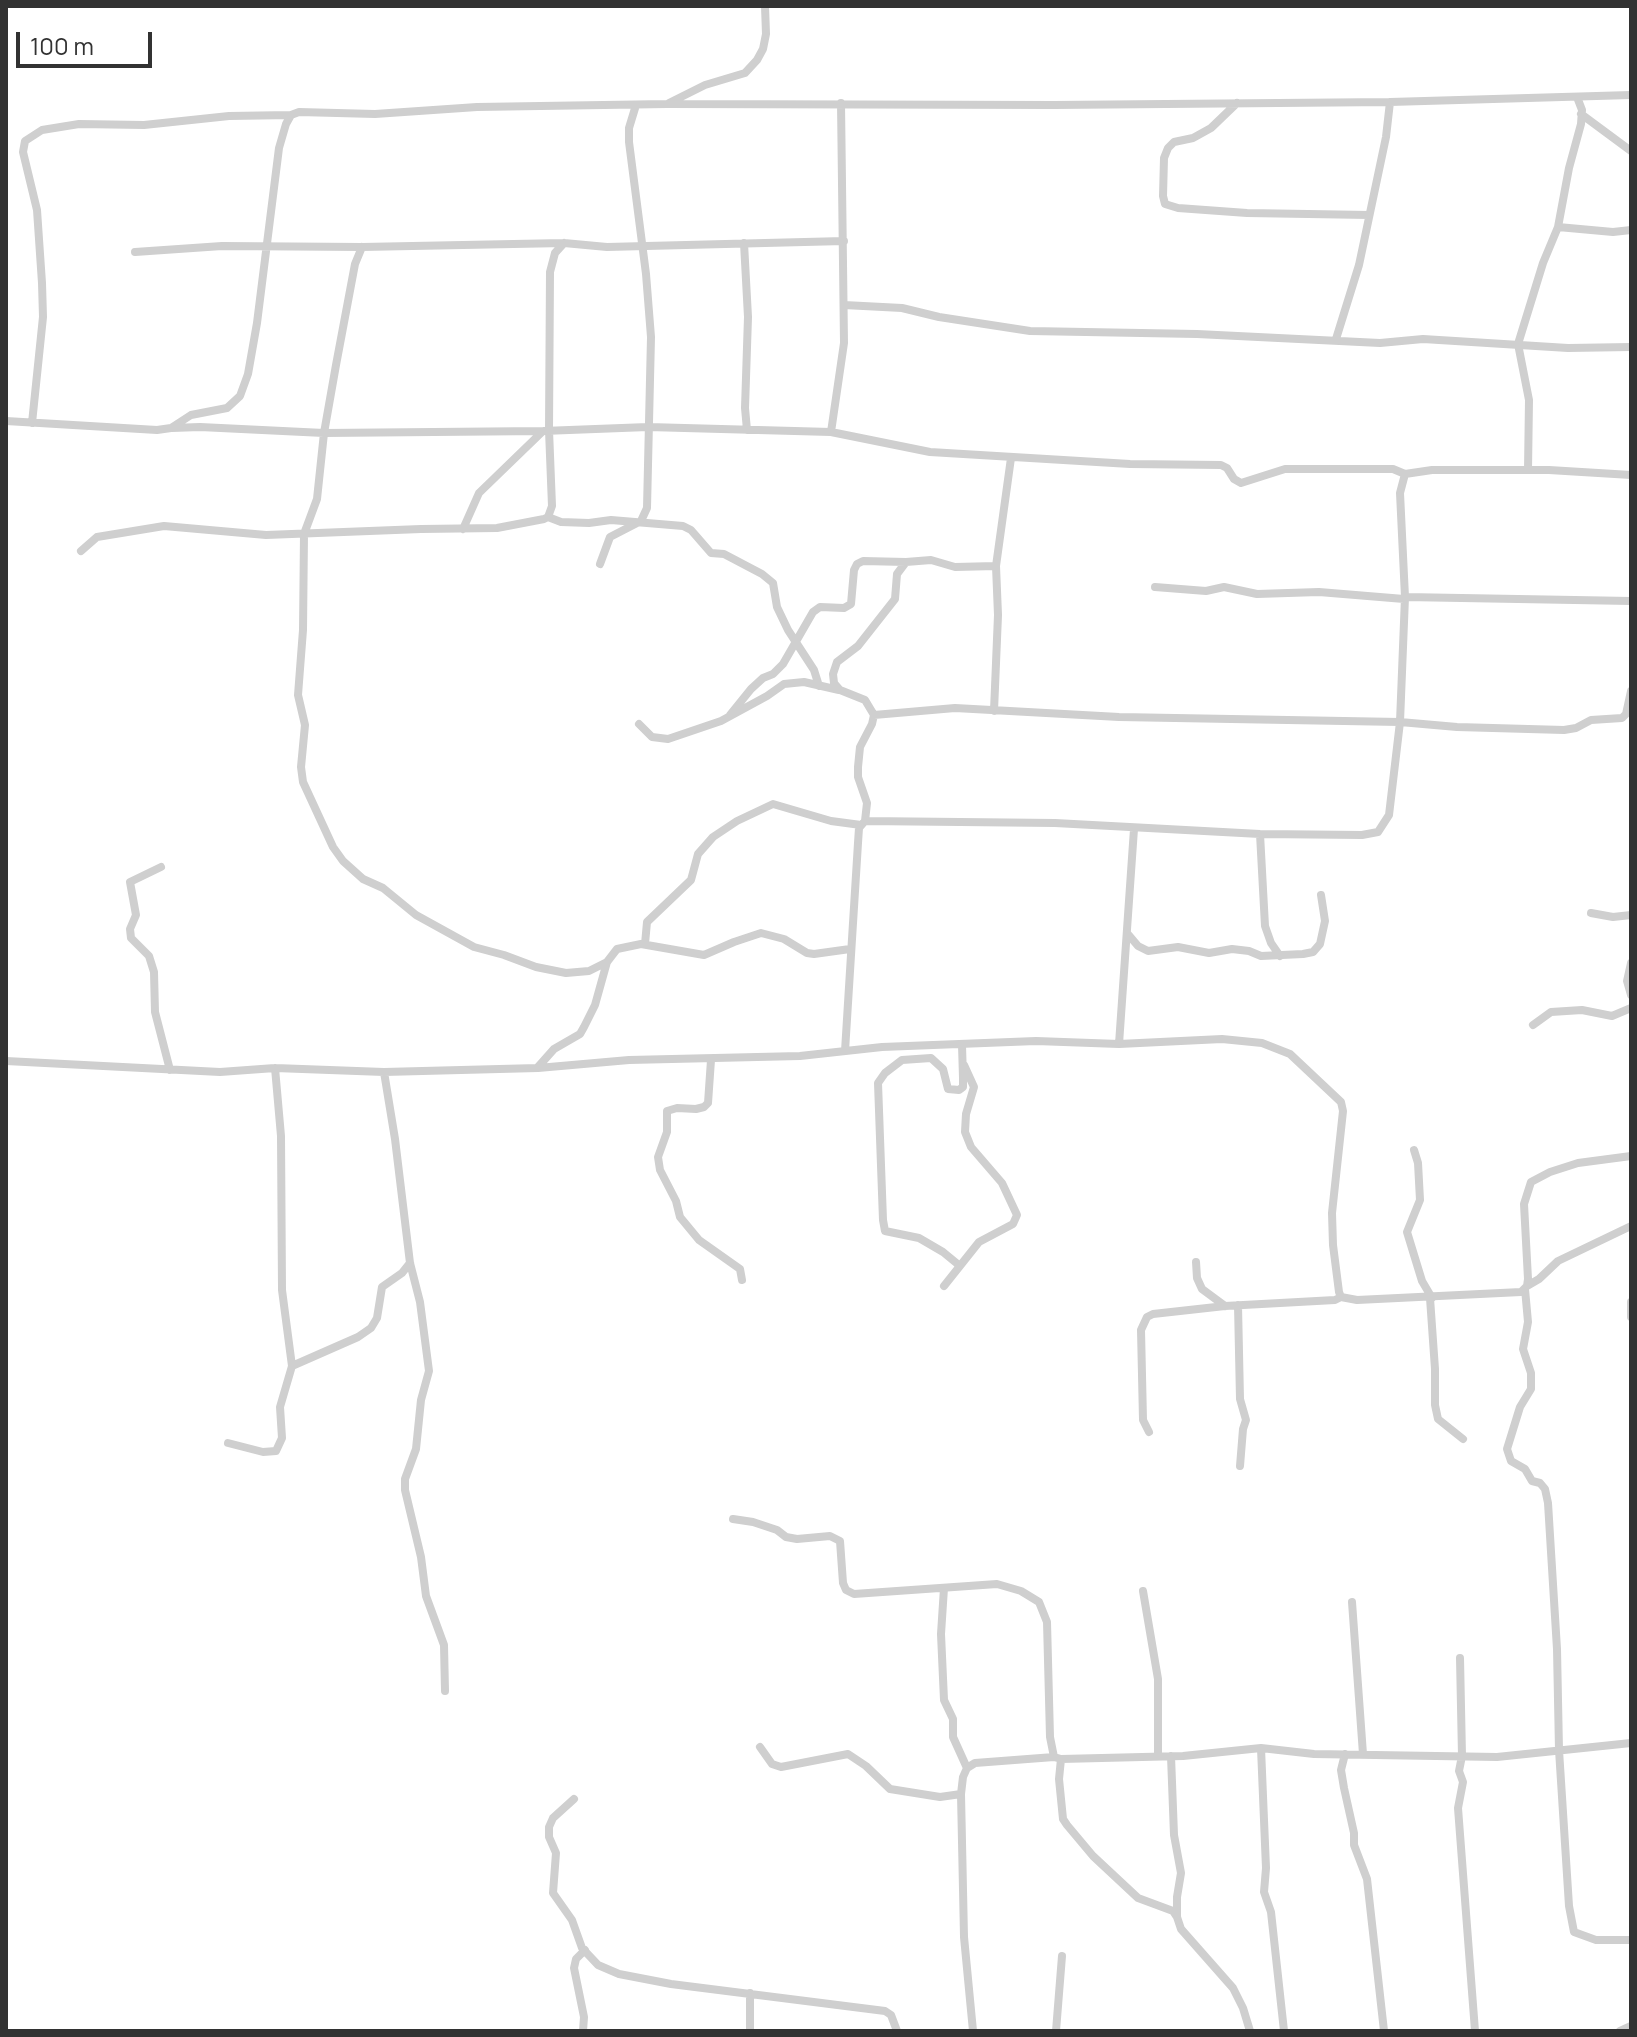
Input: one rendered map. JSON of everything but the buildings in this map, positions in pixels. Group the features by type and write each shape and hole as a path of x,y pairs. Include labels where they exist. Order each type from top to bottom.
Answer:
{"street":[{"path":"667,104 705,85 745,73 763,49 765,6"},
{"path":"32,423 43,306 37,210 23,152 25,141 42,130 79,124 144,125 299,112 375,114 477,107 1390,102 1631,95"},
{"path":"1528,470 1529,400 1518,344 1543,263 1558,227 1581,114 1577,97"},
{"path":"1336,339 1359,265 1386,137 1390,102"},
{"path":"831,432 844,343 841,103"},
{"path":"1237,103 1211,128 1193,138 1174,142 1168,148 1164,158 1165,204 1178,208 1247,213 1369,215"},
{"path":"600,564 610,537 641,521 647,508 651,337 629,128 636,105"},
{"path":"1581,114 1631,151"},
{"path":"171,428 191,415 227,408 240,396 248,374 257,323 279,148 291,115"},
{"path":"1558,227 1613,232 1631,230"},
{"path":"135,252 266,245 362,247 564,243 607,247 844,241"},
{"path":"548,517 552,498 546,430 550,272 555,253 564,243"},
{"path":"744,243 748,317 747,430"},
{"path":"362,247 355,264 324,433 317,499 304,534 303,630 298,695 305,725 301,772 311,801 343,861 363,879 397,898 406,908 483,950 566,973 589,971 607,962"},
{"path":"844,305 902,308 1030,331 1197,334 1380,343 1423,339 1568,348 1631,347"},
{"path":"6,421 157,430 200,427 324,433 648,427 831,432 930,452 1221,465 1241,483 1285,469 1393,469 1405,474 1432,470 1528,470 1631,475"},
{"path":"463,529 479,493 546,430"},
{"path":"994,711 998,615 996,566 1011,458"},
{"path":"645,944 647,922 691,880 694,861 702,848 737,821 773,804 831,821 863,823 1055,823 1260,834 1362,835 1378,832 1389,815 1400,722 1404,598 1400,493 1405,474"},
{"path":"81,551 97,537 164,526 266,535 497,528 548,517 561,522 641,521 683,526 691,530 711,553 724,554 773,583 777,607 814,670 819,686"},
{"path":"730,715 751,689 783,664 813,612 820,607 844,608 851,604 857,564 863,561 931,560 955,567 996,566"},
{"path":"840,690 834,683 833,674 837,662 858,646 895,599 897,574 906,562"},
{"path":"1155,587 1206,591 1224,587 1268,594 1319,592 1404,598 1631,601"},
{"path":"639,724 659,740 700,729 795,681 852,692 865,700 874,715 860,747 858,767 858,777 867,803 850,949 845,1051"},
{"path":"874,715 955,708 1564,730 1591,720 1622,718 1626,714 1631,691"},
{"path":"1119,1044 1134,829"},
{"path":"1260,834 1265,926 1280,956"},
{"path":"161,867 130,882 136,915 130,929 131,938 149,956 154,972 155,1012 170,1070"},
{"path":"1127,933 1138,946 1148,951 1178,947 1209,953 1232,949 1261,956 1313,952 1320,944 1325,921 1321,895"},
{"path":"1591,913 1613,917 1631,915"},
{"path":"538,1068 554,1049 580,1034 595,1005 607,962 617,949 645,944 704,955 761,933 784,939 814,954 850,949"},
{"path":"1631,963 1627,981 1631,995"},
{"path":"1533,1025 1551,1012 1582,1010 1612,1016 1631,1008"},
{"path":"6,1061 220,1072 275,1068 384,1072 538,1068 629,1060 800,1056 1036,1041 1119,1044 1222,1039 1262,1043 1290,1054 1341,1102 1343,1111 1332,1213 1333,1245 1341,1297"},
{"path":"960,1266 919,1238 885,1231 878,1083 902,1060 931,1058 943,1069 948,1089 959,1090 963,1087 962,1045"},
{"path":"711,1060 708,1103 696,1109 667,1111 667,1132 658,1157 660,1170 680,1217 699,1240 740,1269 742,1280"},
{"path":"944,1286 979,1242 1013,1224 1017,1215 1002,1183 971,1147 965,1132 966,1114 974,1087 961,1061"},
{"path":"228,1443 263,1452 276,1451 282,1438 280,1407 292,1366 282,1290 281,1136 275,1068"},
{"path":"384,1072 410,1263 420,1302 429,1371 421,1400 416,1449 405,1479 405,1490 421,1557 426,1596 444,1645 445,1691"},
{"path":"1414,1150 1418,1163 1420,1200 1407,1232 1422,1281 1431,1298 1435,1405 1438,1419 1463,1439"},
{"path":"1631,1156 1578,1163 1531,1182 1524,1204 1525,1309 1528,1322 1523,1349 1531,1373 1531,1389 1520,1407 1507,1449 1511,1461 1525,1469 1532,1481 1540,1483 1545,1489 1557,1649 1559,1750 1569,1906 1574,1932 1596,1940 1631,1940"},
{"path":"1149,1432 1143,1420 1141,1330 1147,1317 1153,1314 1238,1305 1335,1300 1341,1297 1357,1300 1514,1294 1526,1288 1558,1261 1631,1226"},
{"path":"1196,1262 1197,1278 1202,1289 1225,1306"},
{"path":"292,1366 358,1337 371,1328 377,1318 382,1287 410,1263"},
{"path":"1631,1302 1631,1317"},
{"path":"1238,1305 1240,1399 1246,1420 1240,1466"},
{"path":"733,1519 745,1519 777,1530 786,1537 830,1536 840,1541 843,1583 846,1590 854,1594 997,1584 1030,1596 1043,1608 1047,1622 1051,1688 1050,1737 1058,1758 1063,1819 1093,1856 1138,1898 1173,1911 1181,1929 1233,1988 1250,2031"},
{"path":"944,1588 941,1634 944,1700 953,1719 953,1737 967,1768"},
{"path":"1143,1591 1158,1679 1158,1756"},
{"path":"1352,1602 1363,1754"},
{"path":"1460,1658 1462,1756 1459,1771 1463,1782 1458,1808 1475,2031"},
{"path":"973,2031 964,1937 961,1794 967,1768 975,1763 1171,1756 1261,1748 1345,1754 1497,1757 1631,1743"},
{"path":"760,1747 772,1764 781,1767 848,1754 890,1789 940,1797 961,1794"},
{"path":"1261,1748 1266,1868 1264,1892 1271,1912 1284,2031"},
{"path":"1345,1754 1341,1770 1354,1845 1367,1879 1384,2031"},
{"path":"1171,1756 1174,1835 1181,1873 1177,1917"},
{"path":"574,1799 553,1818 549,1827 549,1837 556,1853 553,1893 572,1920 585,1950 598,1965 619,1974 671,1984 885,2011 891,2015 897,2031"},
{"path":"583,2031 584,2017 574,1968 576,1959 585,1950"},
{"path":"1056,2031 1062,1956"},
{"path":"750,1993 750,2031"},
{"path":"1620,2031 1631,2026"}]}
